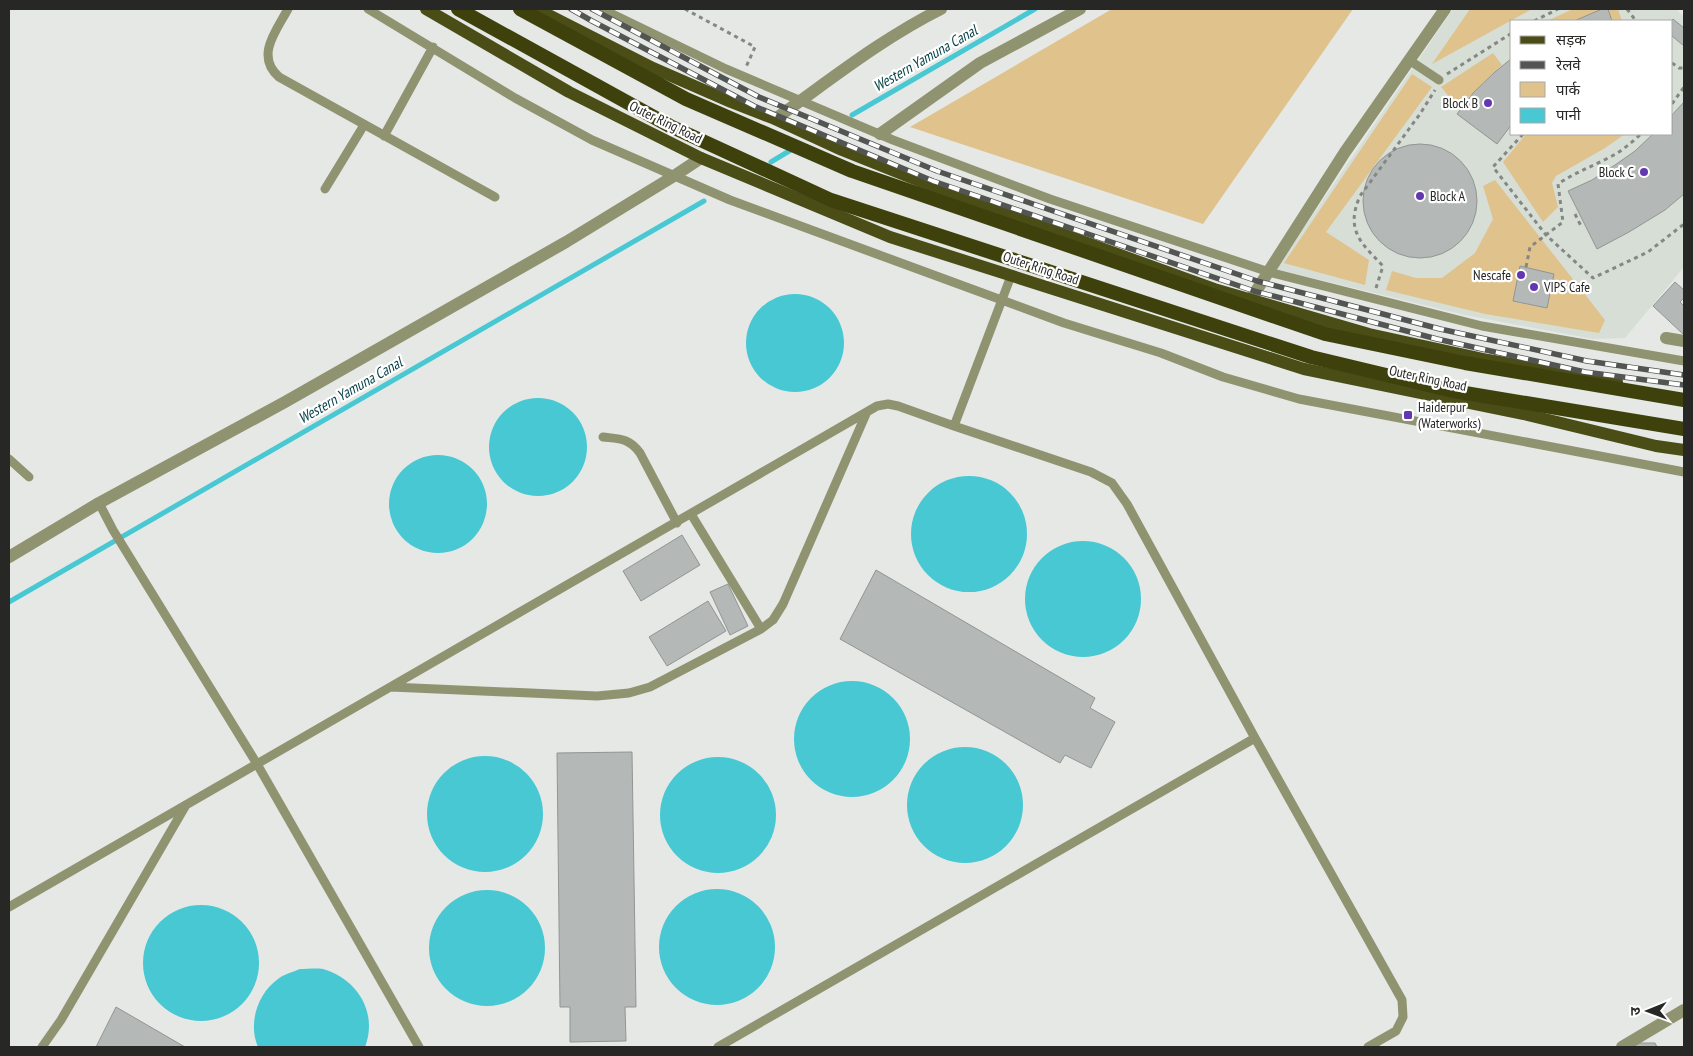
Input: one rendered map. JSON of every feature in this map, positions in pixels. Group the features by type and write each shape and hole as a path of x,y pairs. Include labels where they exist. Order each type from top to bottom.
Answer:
{"highway":[{"name":"Outer Ring Road","path":"458,9 670,126 832,200 1311,358 1454,391 1684,430"},
{"name":"Outer Ring Road","path":"520,9 686,100 852,171 1325,334 1464,363 1684,400"}],"main road":[{"name":"Outer Ring Road","path":"426,9 569,92 701,158 890,237 1304,369 1524,414 1656,446 1684,450"},
{"path":"537,9 653,68 775,119 842,150 952,194 1214,289 1369,334 1479,358 1684,393"}],"street":[{"path":"775,119 841,70 940,9"},
{"path":"880,134 980,63 1080,9"},
{"path":"1251,299 1345,152 1445,9"},
{"path":"9,557 99,503 419,327 566,242 701,158"},
{"path":"1666,338 1684,341"},
{"path":"1622,1047 1684,1010"}],"lane":[{"path":"288,9 268,46 267,60 271,70 279,77 495,197"},
{"path":"368,9 515,98 592,140 730,200 1064,323 1161,353 1223,378 1299,398 1684,472"},
{"path":"602,9 742,75 880,134 1050,199 1269,272 1482,326 1684,361"},
{"path":"384,136 433,47"},
{"path":"1409,60 1439,80"},
{"path":"326,189 364,125"},
{"path":"954,426 1011,276"},
{"path":"9,907 878,406 888,404 1091,472 1112,483 1127,504 1255,738 1402,1000 1403,1017 1396,1031 1368,1047"},
{"path":"391,687 597,696 629,693 650,687 761,629 773,620 784,604 867,413"},
{"path":"603,437 628,441 634,446 640,453 677,523"},
{"path":"9,458 29,477"},
{"path":"99,503 113,530 257,764 419,1047"},
{"path":"691,514 761,629"},
{"path":"718,1047 1255,738"},
{"path":"42,1047 61,1020 187,804"}],"path":[{"path":"685,9 755,47 742,75"},
{"path":"1536,20 1558,9"},
{"path":"1627,9 1635,20"},
{"path":"1373,298 1383,266 1360,242 1356,229 1354,210 1360,196 1420,114 1439,80 1510,34"},
{"path":"1673,103 1684,87"},
{"path":"1522,135 1492,167 1546,235 1593,278 1648,252 1684,224"},
{"path":"1526,267 1530,247 1563,222 1558,184 1570,175 1609,158 1627,147 1639,135"},
{"path":"1575,214 1580,219 1581,226"}],"shaded area":[{"path":"1453,9 1676,9 1684,17 1684,267 1625,338 1593,339 1465,315 1276,269"}],"green space":[{"path":"1112,9 1353,9 1203,224 910,127"},
{"path":"1470,9 1532,9 1510,20 1432,64"},
{"path":"1573,9 1602,9 1579,20 1549,20"},
{"path":"1602,9 1618,9 1622,20 1607,20"},
{"path":"1493,53 1502,65 1458,107 1441,87"},
{"path":"1412,74 1432,87 1326,232 1369,260 1365,285 1284,263"},
{"path":"1525,135 1624,135 1556,176 1552,183 1558,207 1543,222 1503,162"},
{"path":"1495,180 1605,320 1599,333 1485,314 1386,290 1392,271 1416,278 1442,278 1475,253 1493,219 1483,186"}],"water":[{"path":"795,294 814,298 830,308 840,324 844,343 840,362 830,378 814,388 795,392 776,388 760,378 750,362 746,343 750,324 760,308 776,298"},
{"path":"538,398 557,402 573,412 583,428 587,447 583,466 573,482 557,492 538,496 519,492 503,482 493,466 489,447 493,428 503,412 519,402"},
{"path":"438,455 457,459 473,469 483,485 487,504 483,523 473,539 457,549 438,553 419,549 403,539 393,523 389,504 393,485 403,469 419,459"},
{"path":"969,476 991,480 1010,493 1023,512 1027,534 1023,556 1010,575 991,588 969,592 947,588 928,575 915,556 911,534 915,512 928,493 947,480"},
{"path":"1083,541 1105,545 1124,558 1137,577 1141,599 1137,621 1124,640 1105,653 1083,657 1061,653 1042,640 1029,621 1025,599 1029,577 1042,558 1061,545"},
{"path":"852,681 874,685 893,698 906,717 910,739 906,761 893,780 874,793 852,797 830,793 811,780 798,761 794,739 798,717 811,698 830,685"},
{"path":"965,747 987,751 1006,764 1019,783 1023,805 1019,827 1006,846 987,859 965,863 943,859 924,846 911,827 907,805 911,783 924,764 943,751"},
{"path":"485,756 507,760 526,773 539,792 543,814 539,836 526,855 507,868 485,872 463,868 444,855 431,836 427,814 431,792 444,773 463,760"},
{"path":"718,757 740,761 759,774 772,793 776,815 772,837 759,856 740,869 718,873 696,869 677,856 664,837 660,815 664,793 677,774 696,761"},
{"path":"717,889 739,893 758,906 771,925 775,947 771,969 758,988 739,1001 717,1005 695,1001 676,988 663,969 659,947 663,925 676,906 695,893"},
{"path":"487,890 509,894 528,907 541,926 545,948 541,970 528,989 509,1002 487,1006 465,1002 446,989 433,970 429,948 433,926 446,907 465,894"},
{"path":"201,905 223,909 242,922 255,941 259,963 255,985 242,1004 223,1017 201,1021 179,1017 160,1004 147,985 143,963 147,941 160,922 179,909"},
{"path":"300,969 323,969 335,974 355,989 367,1010 369,1022 365,1047 258,1047 255,1038 254,1019 260,1001 271,985 278,979"}],"building":[{"path":"1602,9 1608,9 1612,20 1576,20"},
{"path":"1672,20 1684,28 1684,46 1673,37"},
{"name":"Block B","path":"1510,60 1510,127 1497,144 1457,114 1473,93"},
{"name":"Block C","path":"1684,102 1684,194 1665,210 1597,249 1568,191 1592,180 1615,165 1635,151 1652,135 1673,135 1673,114"},
{"name":"Block A","path":"1420,144 1442,149 1460,161 1472,179 1477,201 1472,223 1460,241 1442,253 1420,258 1398,253 1380,241 1368,223 1363,201 1368,179 1380,161 1398,149"},
{"name":"VIPS Cafe","path":"1520,266 1554,274 1547,308 1513,301"},
{"path":"1675,282 1684,290 1684,298 1680,302 1684,306 1684,335 1653,306"},
{"path":"682,535 700,565 641,601 623,571"},
{"path":"876,570 1095,698 1090,708 1115,722 1091,768 1065,755 1060,763 840,639"},
{"path":"728,584 748,626 730,635 710,592"},
{"path":"708,601 726,631 667,666 649,637"},
{"path":"632,752 636,1007 625,1007 626,1041 570,1042 570,1007 560,1007 557,753"},
{"path":"116,1007 185,1047 96,1047"},
{"path":"1631,1043 1655,1043 1657,1047 1624,1047"}],"waterway":[{"name":"Western Yamuna Canal","path":"852,115 1035,9"},
{"name":"Western Yamuna Canal","path":"771,162 794,148"},
{"name":"Western Yamuna Canal","path":"9,602 704,201"}],"railway":[{"path":"571,9 754,106 933,181 1254,291 1437,339 1585,372 1684,385"},
{"path":"592,9 759,97 937,171 1257,281 1440,329 1587,361 1684,375"}],"place":[{"name":"Block B","path":"1488,103"},
{"name":"Block C","path":"1644,172"},
{"name":"Block A","path":"1420,196"},
{"name":"Nescafe","path":"1521,275"},
{"name":"VIPS Cafe","path":"1534,287"},
{"name":"Haiderpur (Waterworks)","path":"1408,415"}]}
